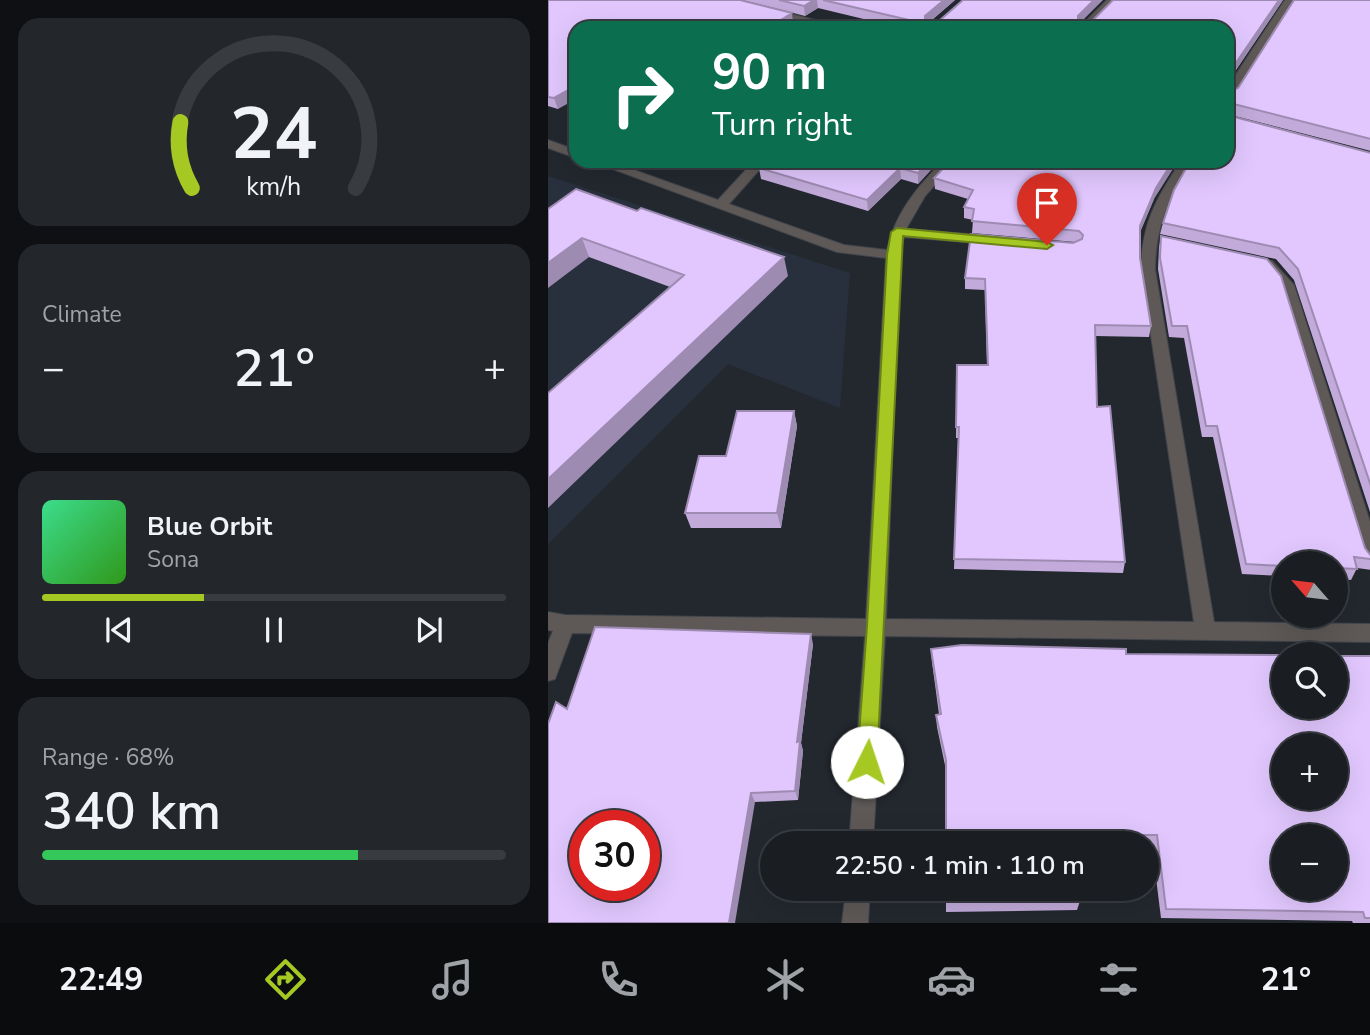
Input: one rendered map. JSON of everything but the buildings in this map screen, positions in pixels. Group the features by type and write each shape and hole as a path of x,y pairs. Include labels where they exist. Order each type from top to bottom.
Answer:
{"street":[{"path":"1091,21 1113,0"},
{"path":"1234,86 1290,0"},
{"path":"758,9 807,21"},
{"path":"548,144 569,152"},
{"path":"617,168 842,249 893,255"},
{"path":"721,205 755,168"},
{"path":"862,831 876,626 893,255 897,232 912,199 943,168"},
{"path":"1183,168 1157,209 1148,269 1205,631"},
{"path":"897,232 1005,242"},
{"path":"1247,259 1270,265 1287,285 1370,558"},
{"path":"548,672 557,622 1370,633"},
{"path":"855,923 857,901"}],"shaded area":[{"path":"548,176 850,273 840,408 728,364 548,544"}],"route":[{"path":"867,762 893,255 897,232 1047,245"}]}
